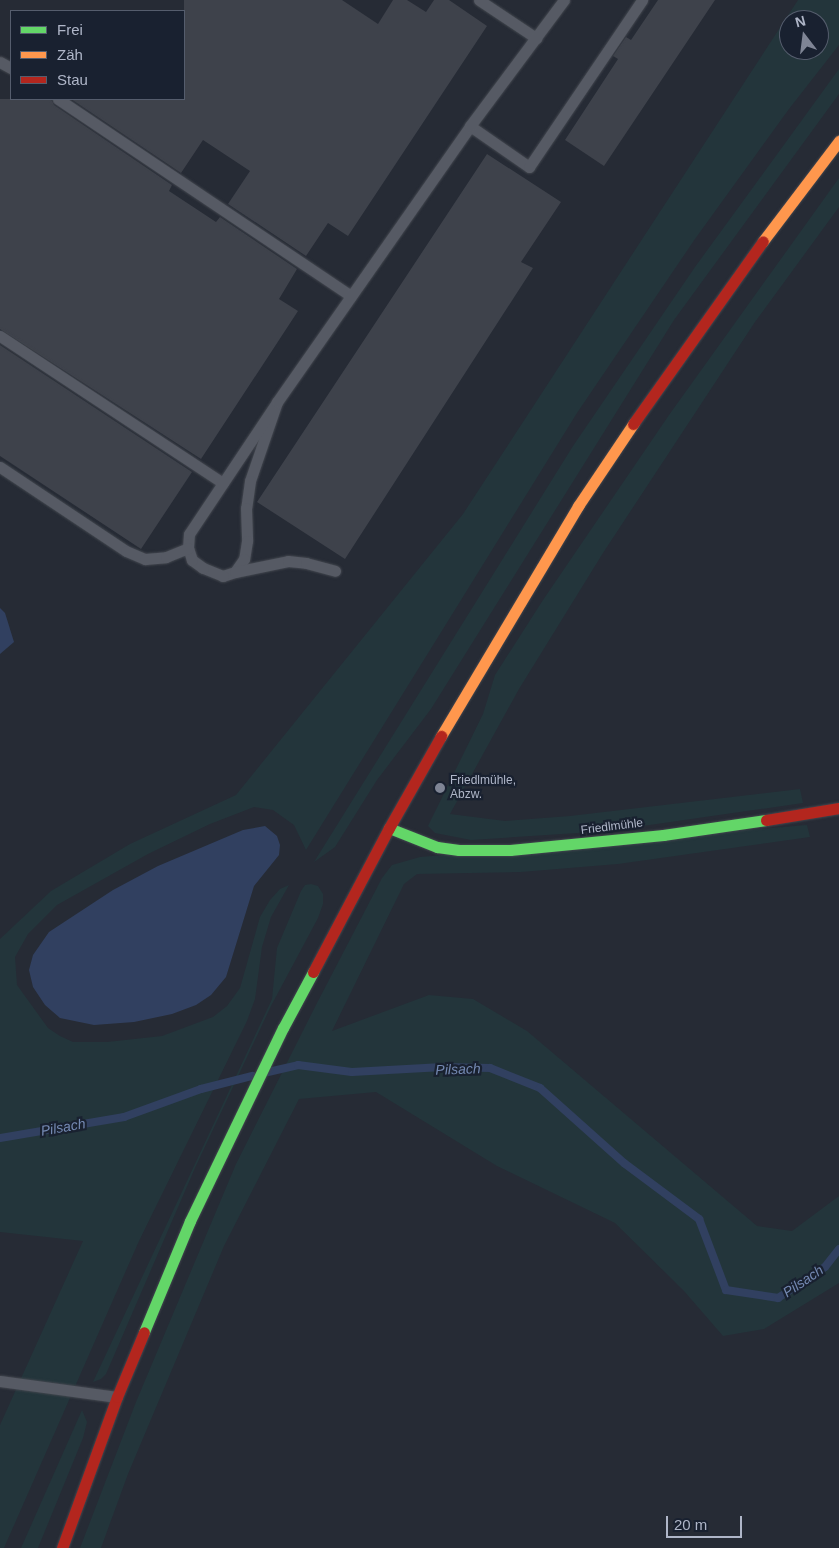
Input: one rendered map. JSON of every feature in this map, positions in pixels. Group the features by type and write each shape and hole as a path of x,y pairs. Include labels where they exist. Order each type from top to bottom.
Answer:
{"main road":[{"path":"62,1548 116,1397 190,1220 283,1028 389,828 475,676 578,506 635,420 752,257 839,141"},
{"name":"Friedlmühle","path":"389,828 437,847 459,850 510,850 663,835 812,814 839,808"}],"lane":[{"path":"479,0 536,38"},
{"path":"335,571 306,563 288,561 223,576 203,568 192,560 188,548 189,534 276,402 470,126 564,0"},
{"path":"470,126 529,167 642,0"},
{"path":"59,100 351,296"},
{"path":"0,336 223,483"},
{"path":"235,572 244,559 247,541 246,508 250,481 276,402"},
{"path":"0,467 126,551 145,559 166,557 188,548"},
{"path":"0,1381 116,1397"}],"shaded area":[{"path":"798,0 839,0 839,45 829,58 829,10 791,10"},
{"path":"779,29 779,60 827,60 789,109 695,239 577,413 306,850 294,825 273,810 254,807 210,824 148,854 57,905 28,934 15,957 17,985 48,1028 60,1036 73,1042 107,1042 162,1036 213,1017 227,1006 240,988 260,917 270,900 280,889 289,885 271,917 262,947 255,999 247,1021 139,1241 4,1548 0,1548 0,1425 83,1241 0,1232 0,939 51,891 130,844 236,795 463,514"},
{"path":"839,69 839,94 674,320 431,709 377,780 335,847 314,862 573,446 695,267"},
{"path":"839,178 839,207 755,322 603,553 519,689 450,814 505,821 570,816 800,789 803,803 608,831 471,840 435,833 428,826 483,714 495,675 543,600 669,415"},
{"path":"807,825 810,837 618,864 521,872 417,874 404,884 332,1031 429,995 473,999 527,1031 757,1226 792,1231 839,1196 839,1283 764,1329 723,1336 684,1291 615,1223 497,1166 376,1092 299,1099 224,1246 128,1474 101,1548 80,1548 136,1402 236,1164 382,878 392,865 420,857"},
{"path":"305,885 318,886 323,894 323,904 318,918 271,1006 195,1168 106,1374 101,1379 93,1382 272,999 277,948 301,891"},
{"path":"82,1410 87,1422 83,1438 38,1548 21,1548"}],"water":[{"path":"0,608 5,613 14,642 0,654"},
{"path":"265,826 277,836 280,845 279,855 254,886 226,977 211,995 196,1005 172,1014 134,1022 94,1025 60,1018 45,1005 33,987 29,970 33,955 49,932 113,890 158,866 243,830"}],"building":[{"path":"184,0 342,0 378,24 393,0 407,0 426,12 434,0 449,0 487,26 348,236 328,223 306,256 228,204 250,171 203,140 181,173 72,100 185,100"},
{"path":"658,0 715,0 604,166 565,140 618,59 613,56 626,37 631,40"},
{"path":"0,99 52,100 54,105 172,185 169,191 216,222 220,217 297,269 279,299 298,311 201,459 0,329"},
{"path":"487,154 561,202 521,262 533,268 345,559 257,502"},
{"path":"0,345 192,472 141,549 0,456"}],"waterway":[{"name":"Pilsach","path":"268,1072 298,1065 352,1072 443,1067 490,1068 540,1088 624,1163 699,1219 726,1290 778,1298 825,1267 839,1249"},
{"name":"Pilsach","path":"0,1138 124,1117 201,1089 252,1076"}],"traffic: fast":[{"path":"389,828 437,847 459,850 510,850 663,835 766,820"},
{"path":"144,1332 190,1221 283,1028 313,972"}],"traffic: slow":[{"path":"763,241 839,141"},
{"path":"441,736 578,506 633,424"}],"traffic: jam":[{"path":"633,424 763,241"},
{"path":"313,972 389,828 441,736"},
{"path":"766,820 839,808"},
{"path":"62,1548 117,1397 144,1332"}],"place":[{"name":"Friedlmühle, Abzw.","path":"440,788"}]}
